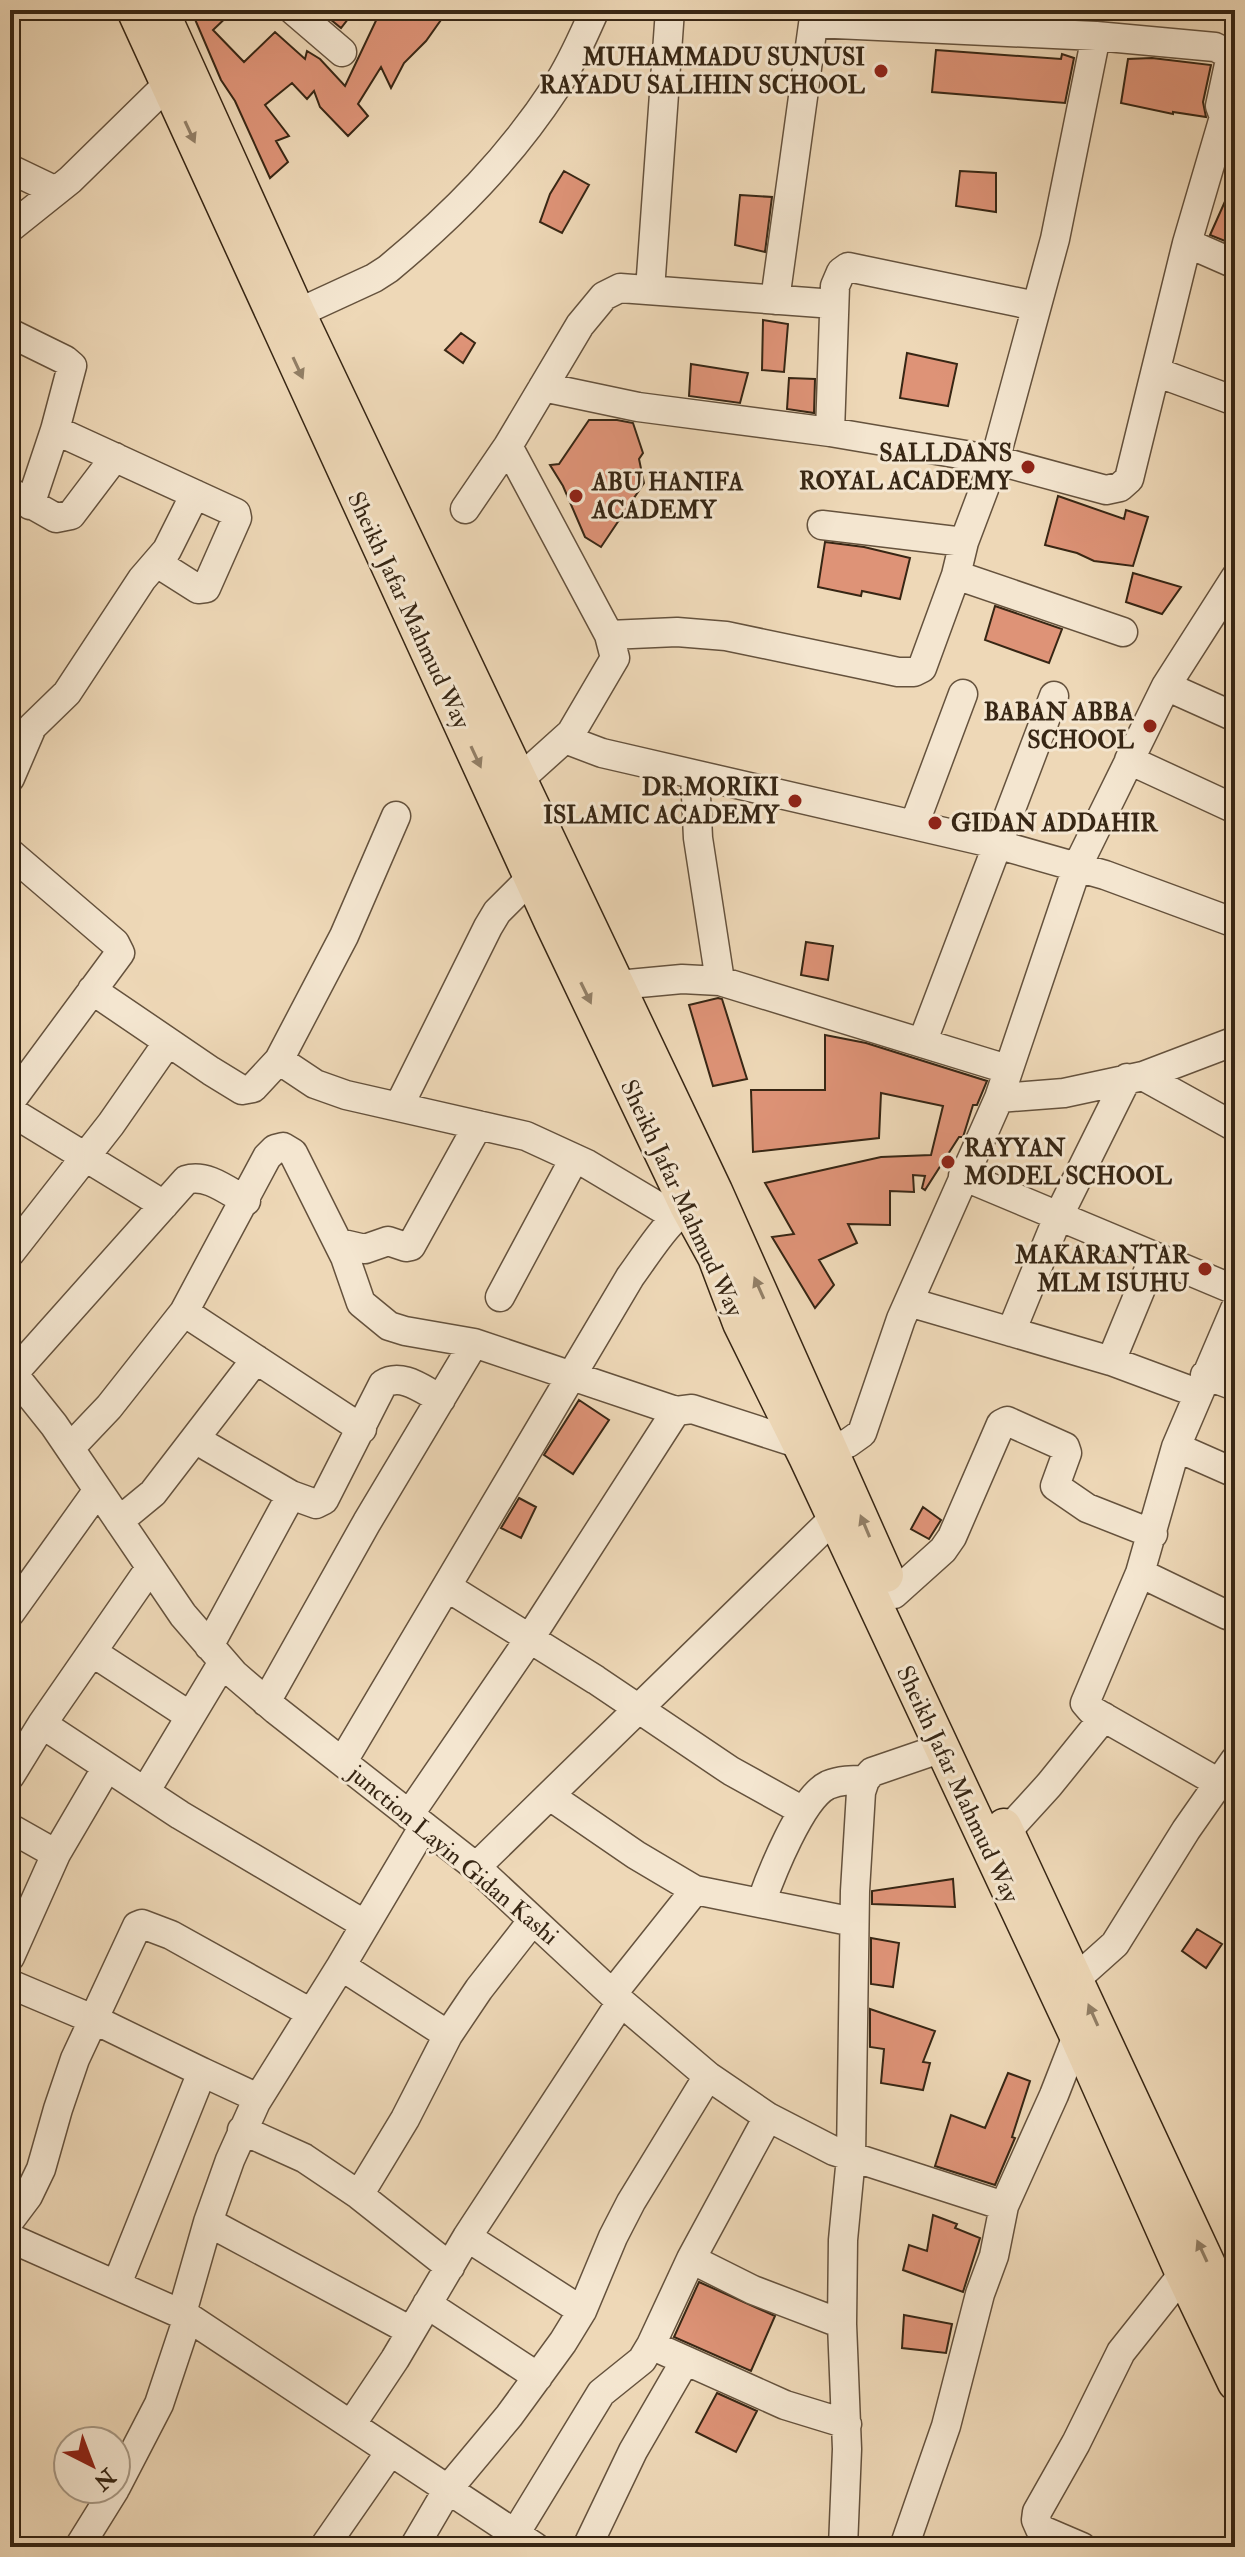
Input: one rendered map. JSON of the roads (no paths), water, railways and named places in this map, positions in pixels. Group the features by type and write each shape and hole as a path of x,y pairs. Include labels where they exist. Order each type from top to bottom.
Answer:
{"main road":[{"name":"Sheikh Jafar Mahmud Way","path":"134,10 531,878 693,1205 894,1594 1077,1978 1235,2322"},
{"name":"Sheikh Jafar Mahmud Way","path":"161,10 298,313 618,985 693,1205"},
{"name":"Sheikh Jafar Mahmud Way","path":"816,1446 834,1518 1077,2036 1235,2383"}],"street":[{"path":"293,10 342,52"},
{"path":"298,313 367,282 388,269 472,195 556,88 595,10"},
{"path":"650,290 670,10"},
{"path":"543,387 638,407 830,432 995,460 1106,490 1120,487 1129,479 1187,243 1230,119 1220,106 1231,55 1203,44 814,16 775,300"},
{"path":"609,635 677,632 726,636 898,672 914,672 922,668 995,460 1055,239 1096,36"},
{"path":"10,228 125,129 168,84"},
{"path":"10,169 56,191"},
{"path":"1187,243 1235,264"},
{"path":"830,432 835,286 841,272 848,267 1036,306"},
{"path":"465,509 508,446 580,325 604,296 620,288 834,304"},
{"path":"10,333 72,366 55,430 20,499 56,518 71,515 115,457"},
{"path":"1156,372 1235,401"},
{"path":"55,430 232,510 237,518 206,588 198,589 157,563"},
{"path":"508,446 609,635 615,658 565,739 521,778"},
{"path":"10,778 32,727 67,693 142,579 157,563 195,494"},
{"path":"822,525 964,542"},
{"path":"956,575 1123,632"},
{"path":"70,1448 109,1407 184,1312 267,1157 275,1149 288,1148 339,1243 361,1303 389,1326 474,1343 676,1411 692,1409 816,1446 848,1443 862,1433 909,1302 999,1098 1077,867 1166,686 1234,582"},
{"path":"1166,686 1235,717"},
{"path":"914,825 963,694"},
{"path":"922,1043 1054,696"},
{"path":"565,739 602,753 996,844 1077,867 1235,923"},
{"path":"1129,760 1235,809"},
{"path":"695,775 698,838 720,981"},
{"path":"92,990 242,1090 253,1088 279,1060 344,936 396,816"},
{"path":"10,853 119,947 117,956 10,1102"},
{"path":"399,1106 488,927 497,912 531,878"},
{"path":"618,985 682,979 720,981 1007,1069"},
{"path":"999,1098 1064,1093 1135,1077 1235,1041"},
{"path":"10,1253 87,1156 168,1042"},
{"path":"279,1060 315,1084 365,1100 526,1136 574,1159 693,1205 630,1277 343,1761"},
{"path":"1135,1077 1235,1127"},
{"path":"1011,1332 1058,1217 1135,1077"},
{"path":"10,1111 164,1205"},
{"path":"339,1243 365,1249 388,1241 411,1246 478,1125"},
{"path":"500,1297 574,1159"},
{"path":"963,1176 1235,1290"},
{"path":"14,1385 186,1180 196,1177 246,1201"},
{"path":"1111,1361 1154,1257"},
{"path":"909,1302 1111,1361 1201,1384 1235,1386"},
{"path":"1077,1978 1115,1944 1228,1776 1104,1717 1085,1703 1140,1573 1176,1447 1235,1309"},
{"path":"184,1312 362,1429"},
{"path":"266,1702 367,1522 474,1343"},
{"path":"119,1521 153,1493 256,1359"},
{"path":"195,1439 291,1495 316,1504 324,1500 383,1384 392,1378 400,1379 441,1399"},
{"name":"junction Layin Gidan Kashi","path":"14,1385 70,1448 183,1615 216,1654 266,1702 476,1867 617,1998 708,2076 768,2117 834,2151 1004,2206"},
{"path":"132,2457 159,2404 208,2222 242,2130 258,2098 341,1966 417,1820 676,1411"},
{"path":"894,1594 943,1550 952,1537 1001,1424 1007,1421 1065,1447 1067,1453 1055,1486 1087,1508 1153,1534"},
{"path":"1176,1447 1235,1473"},
{"path":"10,1613 98,1490"},
{"path":"145,1792 190,1716 291,1495"},
{"path":"476,1867 834,1518"},
{"path":"10,1776 42,1724 150,1568"},
{"path":"1140,1573 1227,1615 1235,1615"},
{"path":"447,1587 731,1771 803,1811"},
{"path":"92,1652 190,1716"},
{"path":"1007,1831 1104,1717"},
{"path":"42,1724 145,1792 364,1924"},
{"path":"843,2547 847,2424 842,2324 843,2240 851,2157 854,1922 861,1792 872,1772 942,1748"},
{"path":"10,1957 56,1854 107,1767"},
{"path":"761,1903 770,1877 803,1811 830,1784 865,1780"},
{"path":"550,1796 636,1855 695,1890 854,1922"},
{"path":"10,1828 56,1854"},
{"path":"351,2425 617,1998 695,1890"},
{"path":"359,2195 405,2119 448,2035 479,1989 533,1920"},
{"path":"10,2220 28,2196 41,2169 75,2059 137,1926 142,1924 171,1935 311,2013"},
{"path":"341,1966 448,2035"},
{"path":"10,1984 95,2020 258,2098"},
{"path":"904,2547 946,2426 980,2294 994,2256 1004,2206 1077,2036"},
{"path":"117,2284 202,2072"},
{"path":"414,2547 448,2489 563,2342 582,2311 631,2202 708,2076"},
{"path":"10,2238 185,2315 529,2543 601,2393 642,2360 691,2259 768,2117"},
{"path":"242,2130 304,2158 359,2195 450,2267"},
{"path":"208,2222 411,2331"},
{"path":"467,2237 582,2311"},
{"path":"691,2259 753,2290 842,2324"},
{"path":"1082,2547 1040,2529 1037,2512 1076,2443 1121,2352 1183,2274"},
{"path":"427,2304 538,2377"},
{"path":"651,2345 785,2405 847,2424"},
{"path":"587,2547 633,2451 685,2361"},
{"path":"324,2547 390,2452"},
{"path":"79,2547 105,2505"}],"place":[{"name":"MUHAMMADU SUNUSI RAYADU SALIHIN SCHOOL","path":"881,71"},
{"name":"SALLDANS ROYAL ACADEMY","path":"1028,467"},
{"name":"ABU HANIFA ACADEMY","path":"576,496"},
{"name":"BABAN ABBA SCHOOL","path":"1150,726"},
{"name":"DR.MORIKI ISLAMIC ACADEMY","path":"795,801"},
{"name":"GIDAN ADDAHIR","path":"935,823"},
{"name":"RAYYAN MODEL SCHOOL","path":"948,1162"},
{"name":"MAKARANTAR MLM ISUHU","path":"1205,1269"}]}
